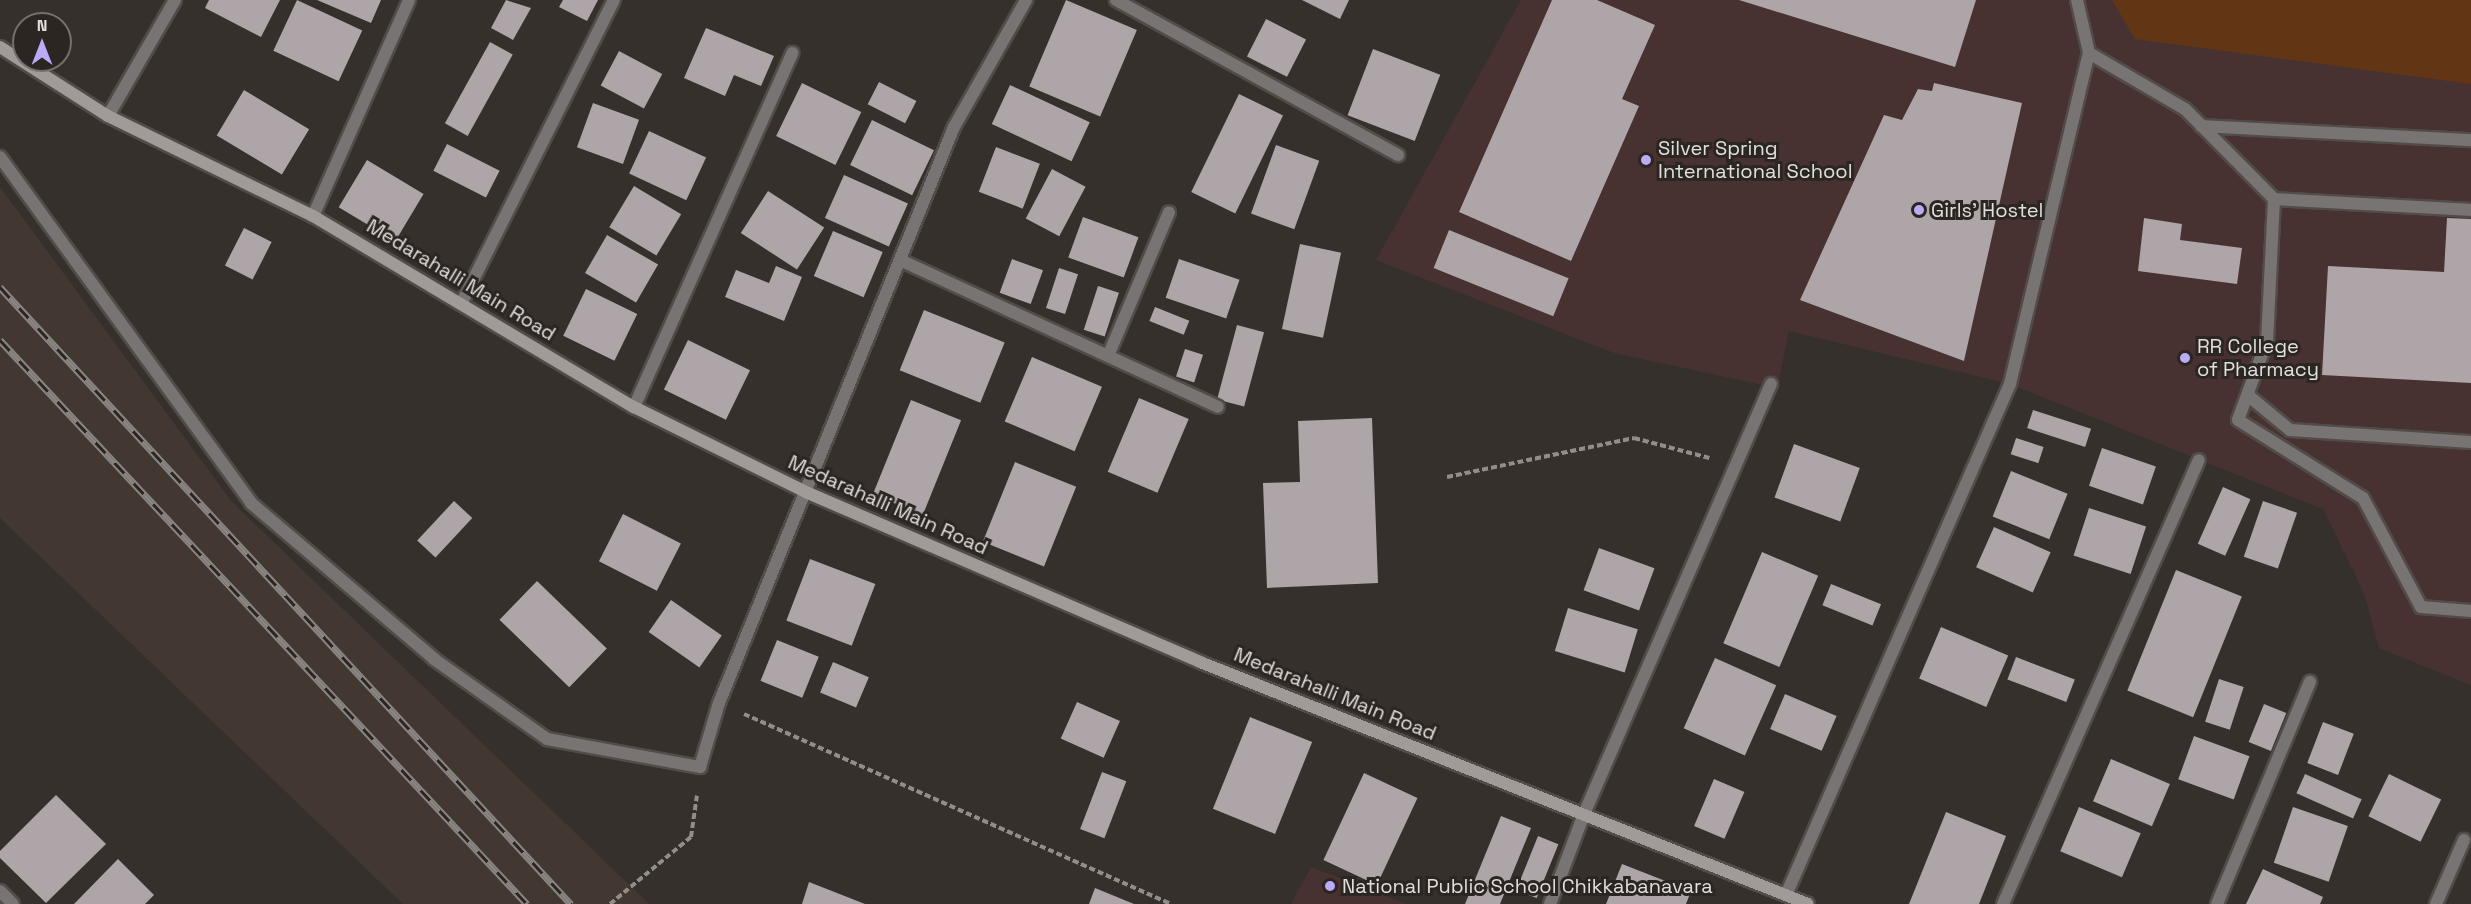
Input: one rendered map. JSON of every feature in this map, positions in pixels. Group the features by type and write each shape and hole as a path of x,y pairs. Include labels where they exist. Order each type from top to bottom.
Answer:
{"street":[{"path":"108,116 175,0"},
{"path":"313,216 409,0"},
{"path":"462,302 614,0"},
{"path":"0,158 250,503 434,659 546,739 700,767 719,703 808,493 954,127 1026,0"},
{"path":"1116,0 1398,155"},
{"path":"1786,895 2010,384 2089,53 2077,0"},
{"name":"Medarahalli Main Road","path":"0,47 108,116 313,216 462,302 634,407 808,493 1179,653 1808,904"},
{"path":"634,407 792,53"},
{"path":"2089,53 2185,109 2274,199 2471,210"},
{"path":"2201,126 2471,140"},
{"path":"2274,199 2267,341 2250,397 2238,420 2363,498 2421,607 2471,612"},
{"path":"1108,356 1169,212"},
{"path":"900,260 1218,407"},
{"path":"1550,904 1584,814 1771,384"},
{"path":"2250,397 2290,430 2471,441"},
{"path":"2003,904 2199,460"},
{"path":"2217,904 2310,682"},
{"path":"2436,904 2464,840"},
{"path":"0,891 13,904"}],"path":[{"path":"1447,477 1634,438 1736,465"},
{"path":"719,703 1171,904"},
{"path":"610,904 691,837 700,767"}],"shaded area":[{"name":"RR College of Pharmacy","path":"1521,0 2471,0 2471,685 2379,648 2364,593 2323,509 2010,384 1789,331 1777,388 1614,353 1376,260"},
{"path":"2112,0 2471,0 2471,84 2135,39"},
{"path":"0,187 232,502 649,904 403,904 0,518"},
{"name":"National Public School Chikkabanavara","path":"1311,867 1406,904 1291,904"}],"building":[{"path":"209,0 280,0 261,37 205,8"},
{"path":"297,0 362,30 339,81 273,51"},
{"path":"317,0 381,0 371,23"},
{"path":"506,0 531,8 513,40 491,28"},
{"path":"563,0 598,0 587,21 559,7"},
{"path":"1066,0 1137,30 1100,117 1029,87"},
{"path":"1302,0 1349,0 1340,19"},
{"path":"1552,0 1597,0 1655,25 1622,99 1639,106 1571,261 1459,212"},
{"path":"1739,0 1976,0 1955,67"},
{"path":"1266,19 1306,39 1287,77 1247,56"},
{"path":"706,28 774,56 761,86 734,75 725,96 684,78"},
{"path":"490,42 513,55 468,136 445,123"},
{"path":"1373,49 1440,75 1415,141 1348,115"},
{"path":"619,51 662,74 644,108 601,85"},
{"path":"879,82 916,101 905,123 868,104"},
{"path":"802,83 861,112 835,165 776,136"},
{"name":"Girls' Hostel","path":"1934,83 2022,103 1964,361 1800,300 1884,115 1902,120 1918,89 1932,91"},
{"path":"1010,85 1090,122 1072,161 992,124"},
{"path":"244,90 309,129 282,175 217,135"},
{"path":"1239,94 1283,115 1235,213 1191,192"},
{"path":"593,103 639,120 623,164 577,147"},
{"path":"872,120 934,150 912,195 850,165"},
{"path":"649,131 706,158 686,200 629,174"},
{"path":"447,144 500,171 486,198 433,171"},
{"path":"1276,145 1319,161 1294,229 1251,214"},
{"path":"996,147 1040,164 1023,209 979,192"},
{"path":"367,160 424,194 395,241 339,207"},
{"path":"1052,169 1086,187 1059,236 1026,218"},
{"path":"844,175 908,203 889,246 825,218"},
{"path":"634,186 681,214 656,255 609,227"},
{"path":"768,191 824,227 797,269 741,233"},
{"path":"1083,217 1138,237 1124,278 1068,257"},
{"path":"2144,218 2182,224 2180,240 2242,248 2237,284 2138,271"},
{"path":"2447,218 2471,219 2471,383 2322,375 2328,266 2444,272"},
{"path":"244,228 272,242 253,279 225,265"},
{"path":"1449,230 1569,278 1553,316 1434,268"},
{"path":"833,231 883,252 864,297 814,276"},
{"path":"607,235 658,264 636,303 585,273"},
{"path":"1300,244 1341,253 1323,338 1282,329"},
{"path":"1012,259 1043,270 1031,304 1000,293"},
{"path":"1179,259 1240,280 1226,319 1166,298"},
{"path":"776,266 802,277 784,321 725,297 736,270 769,283"},
{"path":"1059,268 1078,274 1065,314 1046,308"},
{"path":"1098,286 1119,293 1105,337 1084,330"},
{"path":"586,289 637,314 614,361 563,336"},
{"path":"1155,307 1189,321 1184,335 1149,321"},
{"path":"924,310 1005,343 980,403 900,370"},
{"path":"1237,325 1264,332 1244,407 1217,399"},
{"path":"688,340 750,370 726,420 664,389"},
{"path":"1185,349 1203,355 1194,382 1176,377"},
{"path":"1032,357 1102,387 1075,451 1005,421"},
{"path":"1139,398 1189,419 1157,493 1108,472"},
{"path":"911,400 961,420 923,515 873,495"},
{"path":"2033,410 2091,429 2085,447 2027,428"},
{"path":"1372,418 1378,583 1267,588 1263,483 1300,482 1298,421"},
{"path":"2016,438 2044,447 2038,463 2011,454"},
{"path":"1794,444 1860,468 1840,522 1775,498"},
{"path":"2102,448 2156,467 2143,504 2089,486"},
{"path":"1015,462 1076,487 1044,566 983,542"},
{"path":"2011,471 2068,494 2049,539 1993,516"},
{"path":"2223,487 2250,499 2225,556 2198,544"},
{"path":"454,501 472,518 435,558 417,540"},
{"path":"2263,501 2297,513 2278,569 2244,557"},
{"path":"2089,508 2146,527 2131,574 2074,556"},
{"path":"623,514 681,544 657,591 599,561"},
{"path":"1994,527 2051,552 2033,592 1976,567"},
{"path":"1599,548 1654,568 1639,610 1584,590"},
{"path":"1762,552 1818,576 1779,667 1723,643"},
{"path":"810,559 875,584 852,646 786,621"},
{"path":"2176,570 2242,597 2193,717 2127,691"},
{"path":"537,581 607,648 569,687 499,620"},
{"path":"1831,584 1881,604 1872,626 1822,605"},
{"path":"671,600 722,636 699,668 649,632"},
{"path":"1568,608 1638,629 1625,672 1555,651"},
{"path":"1941,627 2008,656 1986,707 1919,679"},
{"path":"777,640 819,657 802,698 761,681"},
{"path":"2016,657 2075,680 2066,702 2007,679"},
{"path":"1715,658 1776,685 1745,756 1684,728"},
{"path":"833,662 869,677 856,708 820,692"},
{"path":"2219,679 2244,687 2230,730 2205,722"},
{"path":"1785,694 1837,716 1822,751 1770,729"},
{"path":"1077,702 1120,721 1104,758 1061,739"},
{"path":"2264,704 2286,713 2271,751 2249,742"},
{"path":"1250,717 1312,742 1275,834 1213,809"},
{"path":"2323,722 2354,734 2338,775 2307,763"},
{"path":"2194,736 2249,756 2234,799 2178,779"},
{"path":"2111,759 2170,784 2152,826 2093,801"},
{"path":"1102,772 1126,781 1104,838 1080,829"},
{"path":"1364,773 1417,798 1377,885 1323,860"},
{"path":"2305,774 2362,799 2353,818 2296,793"},
{"path":"2389,774 2441,799 2421,842 2368,816"},
{"path":"1714,779 1744,792 1724,839 1694,826"},
{"path":"56,795 106,844 46,903 0,858 0,851"},
{"path":"2079,807 2141,833 2122,877 2060,851"},
{"path":"2293,807 2348,826 2329,882 2274,863"},
{"path":"1946,812 2006,836 1979,904 1909,904"},
{"path":"1501,816 1531,828 1500,904 1465,904"},
{"path":"1538,836 1558,844 1537,898 1516,890"},
{"path":"118,859 154,895 145,904 74,904"},
{"path":"1622,864 1691,891 1686,904 1606,904"},
{"path":"2263,869 2323,897 2320,904 2246,904"},
{"path":"809,882 865,904 802,904"},
{"path":"1095,888 1134,904 1089,904"}],"railway":[{"path":"0,287 571,904"},
{"path":"0,340 527,904"}],"place":[{"name":"Silver Spring International School","path":"1646,160"},
{"name":"Girls' Hostel","path":"1919,210"},
{"name":"RR College of Pharmacy","path":"2185,358"},
{"name":"National Public School Chikkabanavara","path":"1330,886"}]}
